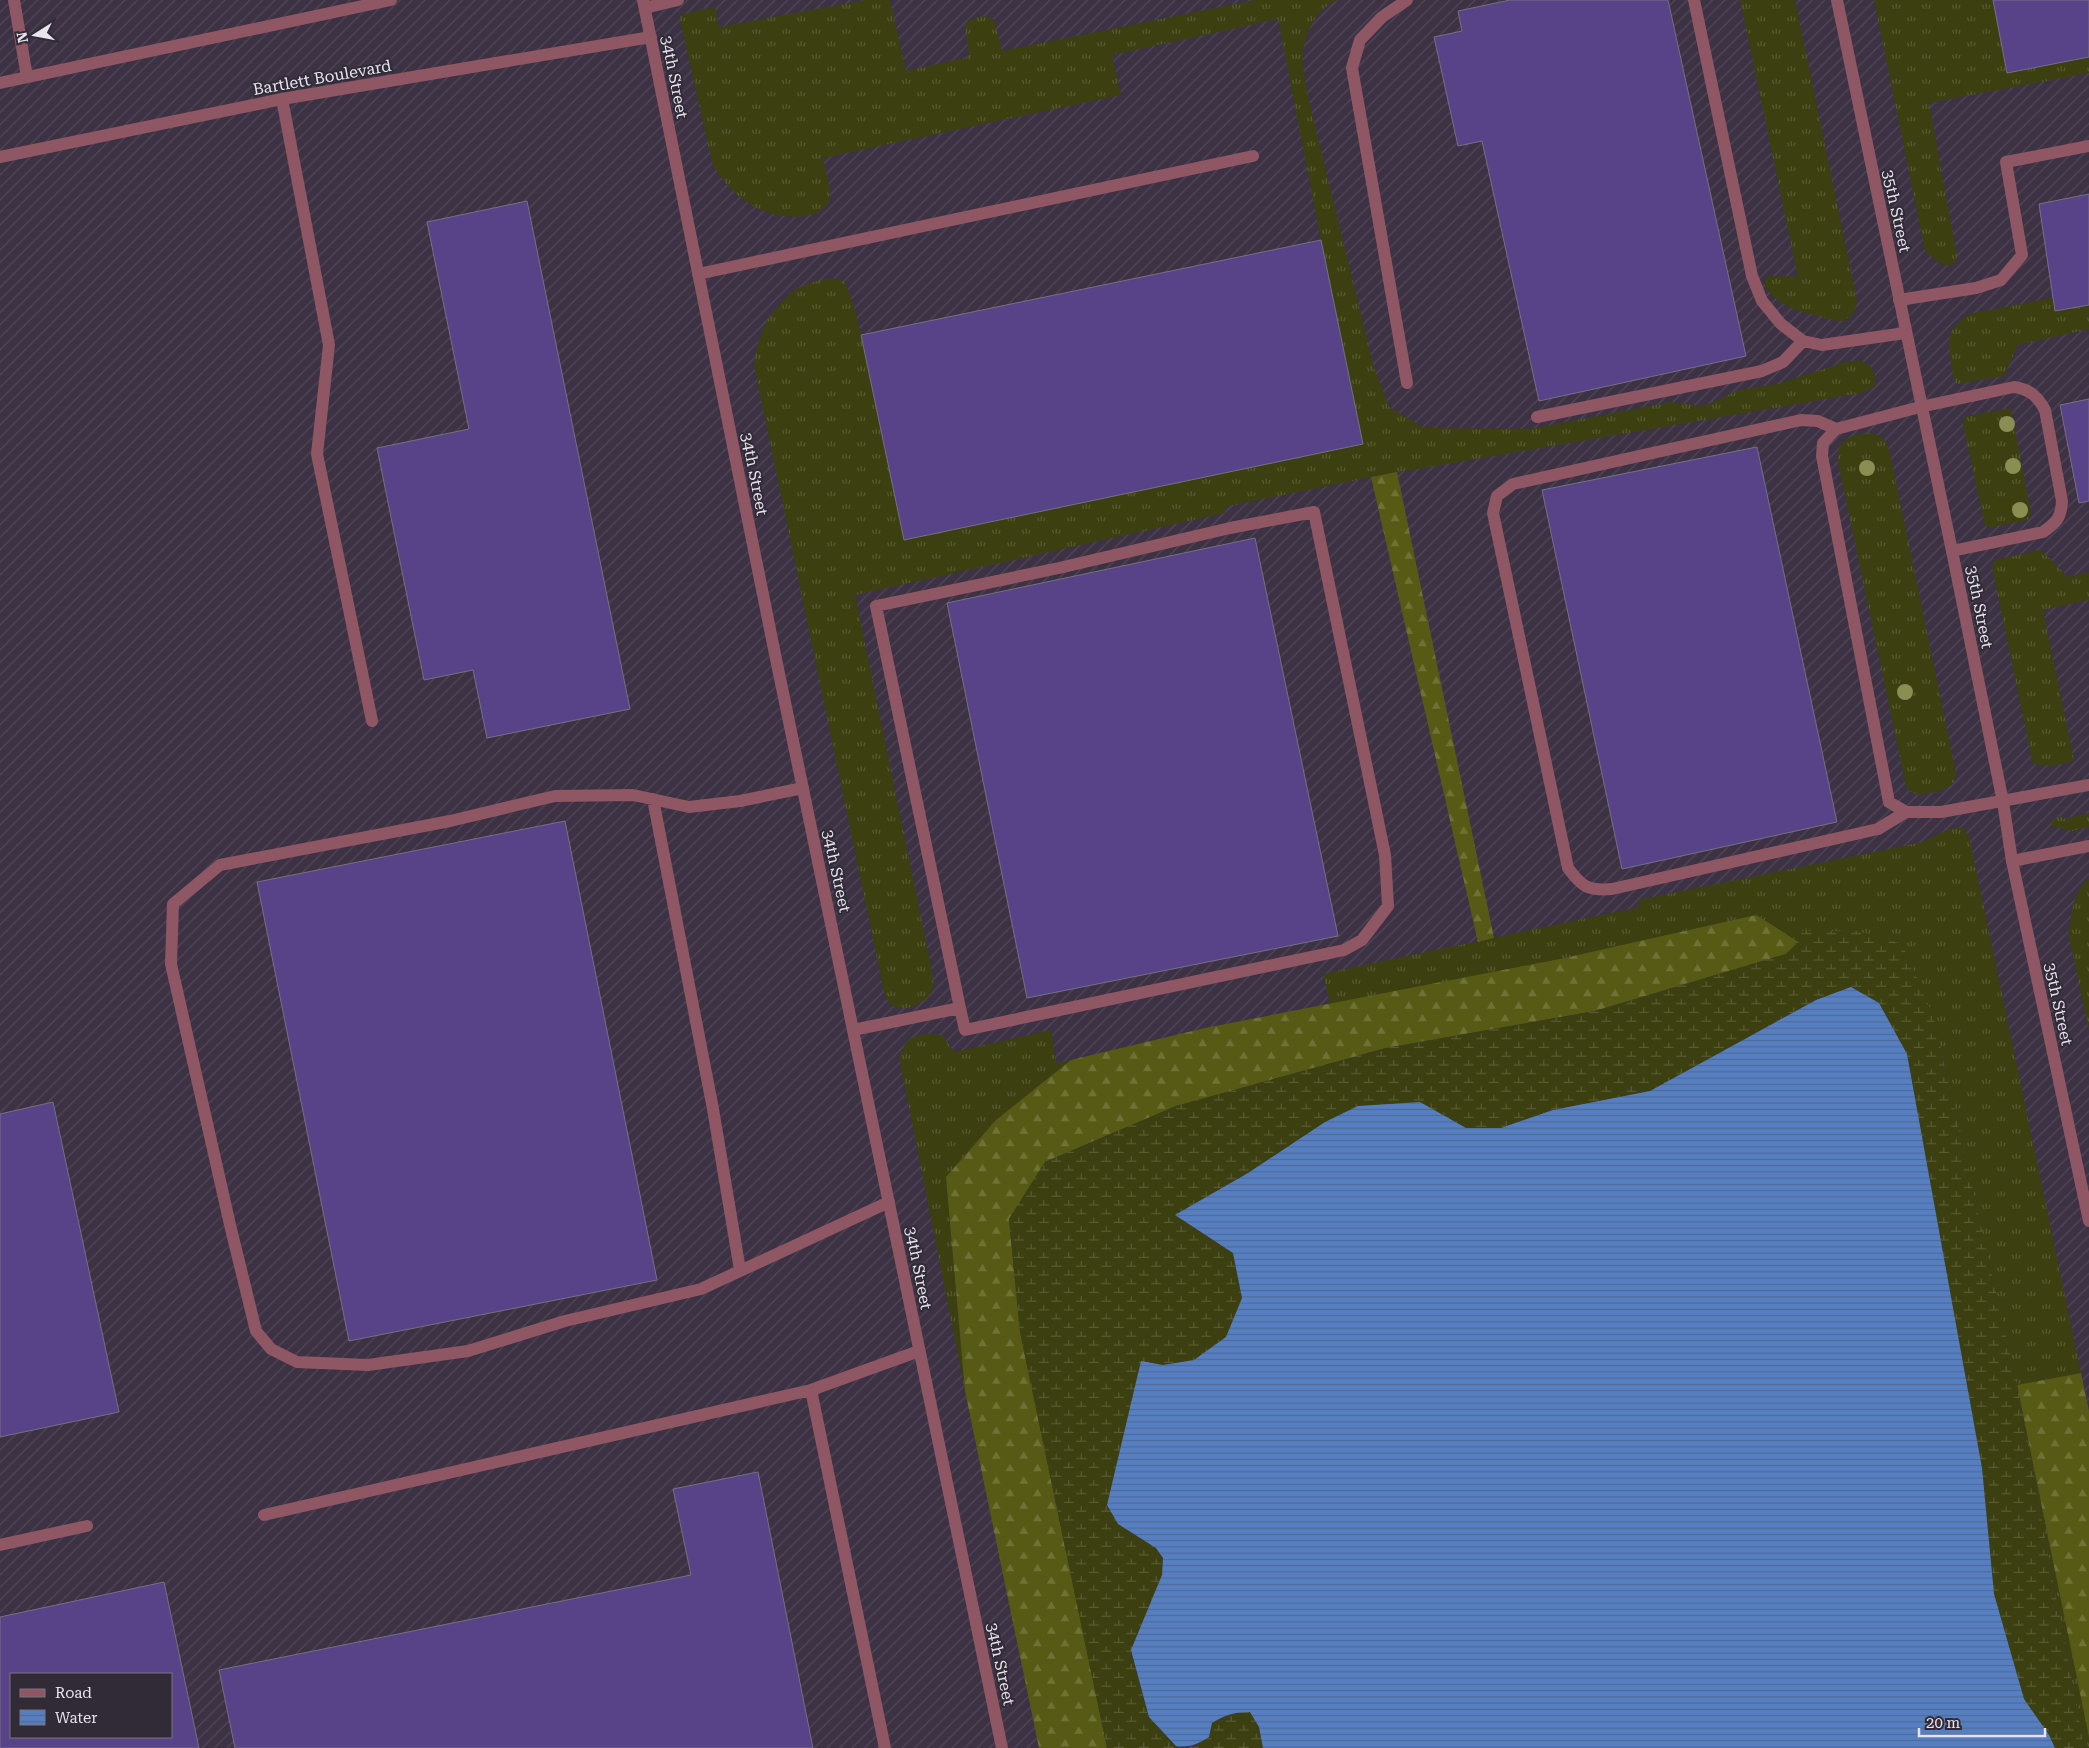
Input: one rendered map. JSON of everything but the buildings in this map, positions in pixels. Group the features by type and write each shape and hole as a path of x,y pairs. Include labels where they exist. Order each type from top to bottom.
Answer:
{"street":[{"path":"14,0 27,77"},
{"path":"0,83 391,0"},
{"path":"644,4 678,0"},
{"path":"1407,0 1382,18 1360,40 1352,68 1407,383"},
{"path":"1694,0 1752,276 1762,301 1781,324 1803,341 1822,345 1905,333"},
{"name":"35th Street","path":"1837,0 1920,406 1952,551 2003,802 2012,860 2089,1221"},
{"name":"34th Street","path":"644,4 803,788 1002,1748"},
{"name":"Bartlett Boulevard","path":"0,157 282,99 651,37"},
{"path":"282,99 329,344 317,454 372,721"},
{"path":"1899,300 1976,288 2001,280 2022,255 2006,162 2089,146"},
{"path":"698,274 1253,156"},
{"path":"1537,417 1762,371 1783,362 1803,341"},
{"path":"1952,551 2043,532 2053,525 2061,515 2062,501 2045,410 2040,401 2024,388 2014,387 1920,406 1836,429 1823,443 1822,456 1889,802 1906,812 1941,812 2089,785"},
{"path":"1836,429 1818,421 1801,420 1513,484 1497,496 1493,514 1568,868 1579,883 1594,891 1612,889 1878,829 1906,812"},
{"path":"1314,512 1385,855 1388,906 1362,940 1344,950 965,1030 960,1008 876,606 1059,568 1230,528 1314,512"},
{"path":"803,788 740,801 689,807 633,795 555,796 450,821 220,865 174,904 171,964 256,1330 271,1349 297,1362 368,1366 468,1351 565,1321 700,1289 889,1202"},
{"path":"653,799 713,1109 740,1270"},
{"path":"2012,860 2089,846"},
{"path":"853,1030 960,1008"},
{"path":"264,1515 810,1390 919,1351"},
{"path":"810,1390 885,1748"},
{"path":"0,1545 87,1526"}],"shaded area":[{"path":"0,0 2089,0 2089,1748 0,1748"}],"green space":[{"path":"866,0 890,0 906,71 969,57 965,24 983,16 994,20 1002,51 1255,0 1339,0 1319,13 1307,35 1303,67 1307,93 1374,368 1389,407 1424,428 1531,429 1671,402 1699,406 1712,403 1739,390 1777,384 1849,361 1862,361 1870,366 1875,375 1875,386 1861,393 1371,477 1225,507 1225,513 855,595 933,980 931,992 923,1001 910,1007 897,1008 888,1002 884,992 754,365 755,354 765,325 776,308 795,290 825,279 844,282 850,295 867,360 904,540 1321,240 1278,19 1112,55 1121,95 823,158 830,195 828,203 824,208 812,214 794,217 779,215 752,205 739,197 719,175 712,162 679,15 715,7 719,27"},
{"path":"1740,0 1795,0 1857,301 1854,313 1844,321 1837,321 1795,310 1777,299 1769,292 1764,283 1768,276 1798,277"},
{"path":"1874,0 1993,0 2008,73 2089,57 2089,73 1929,103 1957,256 1954,264 1950,266 1940,264 1925,251"},
{"path":"2052,298 2055,311 2089,305 2089,329 2018,345 2004,376 1956,383 1953,376 1949,340 1956,325 1969,314"},
{"path":"2007,409 2011,411 2013,419 2031,513 2028,520 1988,528 1984,522 1963,423 1966,416"},
{"path":"1870,433 1878,435 1883,439 1890,453 1956,773 1955,779 1948,788 1917,795 1907,789 1904,777 1838,462 1839,448 1842,443 1851,437"},
{"path":"1397,472 1494,938 1478,942 1371,477"},
{"path":"2041,550 2068,577 2089,572 2089,600 2043,610 2074,761 2052,766 2033,764 1992,567 1994,561 1999,559"},
{"path":"2089,813 2089,827 2072,831 2050,826 2060,816 2063,819"},
{"path":"1964,828 1969,836 2081,1373 2017,1386 1933,1015 1858,931 1782,931 1756,915 1560,959 1330,1004 1323,974 1640,907 1638,900 1923,842 1949,829"},
{"path":"2089,879 2089,1031 2068,932 2074,901 2083,884"},
{"path":"1756,915 1799,942 1786,954 1595,1011 1386,1048 1176,1106 1045,1162 1009,1219 1020,1332 1107,1748 1039,1748 965,1391 946,1177 996,1120 1071,1060 1205,1028 1560,959"},
{"path":"1782,931 1858,931 1902,944 1933,1015 2017,1385 2084,1748 2055,1748 2049,1735 2024,1699 1994,1594 1982,1468 1907,1054 1879,1003 1851,987 1816,1000 1650,1091 1553,1110 1501,1128 1467,1128 1445,1118 1358,1106 1325,1122 1248,1173 1175,1215 1233,1253 1242,1298 1226,1337 1194,1360 1163,1365 1118,1524 1156,1548 1163,1558 1162,1575 1131,1651 1149,1717 1180,1748 1107,1748 1020,1332 1009,1219 1045,1162 1176,1106 1386,1048 1595,1011 1786,954 1798,942"},
{"path":"1051,1030 1056,1063 1071,1060 996,1120 946,1177 965,1391 899,1057 906,1044 915,1036 928,1034 943,1036 954,1052"},
{"path":"2081,1373 2089,1411 2089,1737 2017,1385"},
{"path":"2019,1395 2089,1737 2089,1748 2084,1748"},
{"path":"1236,1712 1250,1712 1259,1727 1263,1748 1189,1748 1195,1747 1212,1723"}],"water":[{"path":"1851,987 1879,1003 1907,1054 1982,1468 1994,1594 2024,1699 2049,1735 2055,1748 1263,1748 1259,1727 1250,1712 1235,1713 1212,1723 1209,1737 1201,1742 1193,1745 1176,1746 1149,1717 1131,1650 1162,1575 1163,1558 1156,1548 1118,1524 1107,1505 1141,1361 1163,1365 1194,1360 1226,1337 1242,1298 1233,1253 1175,1215 1248,1173 1325,1122 1358,1106 1420,1102 1466,1128 1501,1128 1553,1110 1650,1091 1816,1000"}]}
